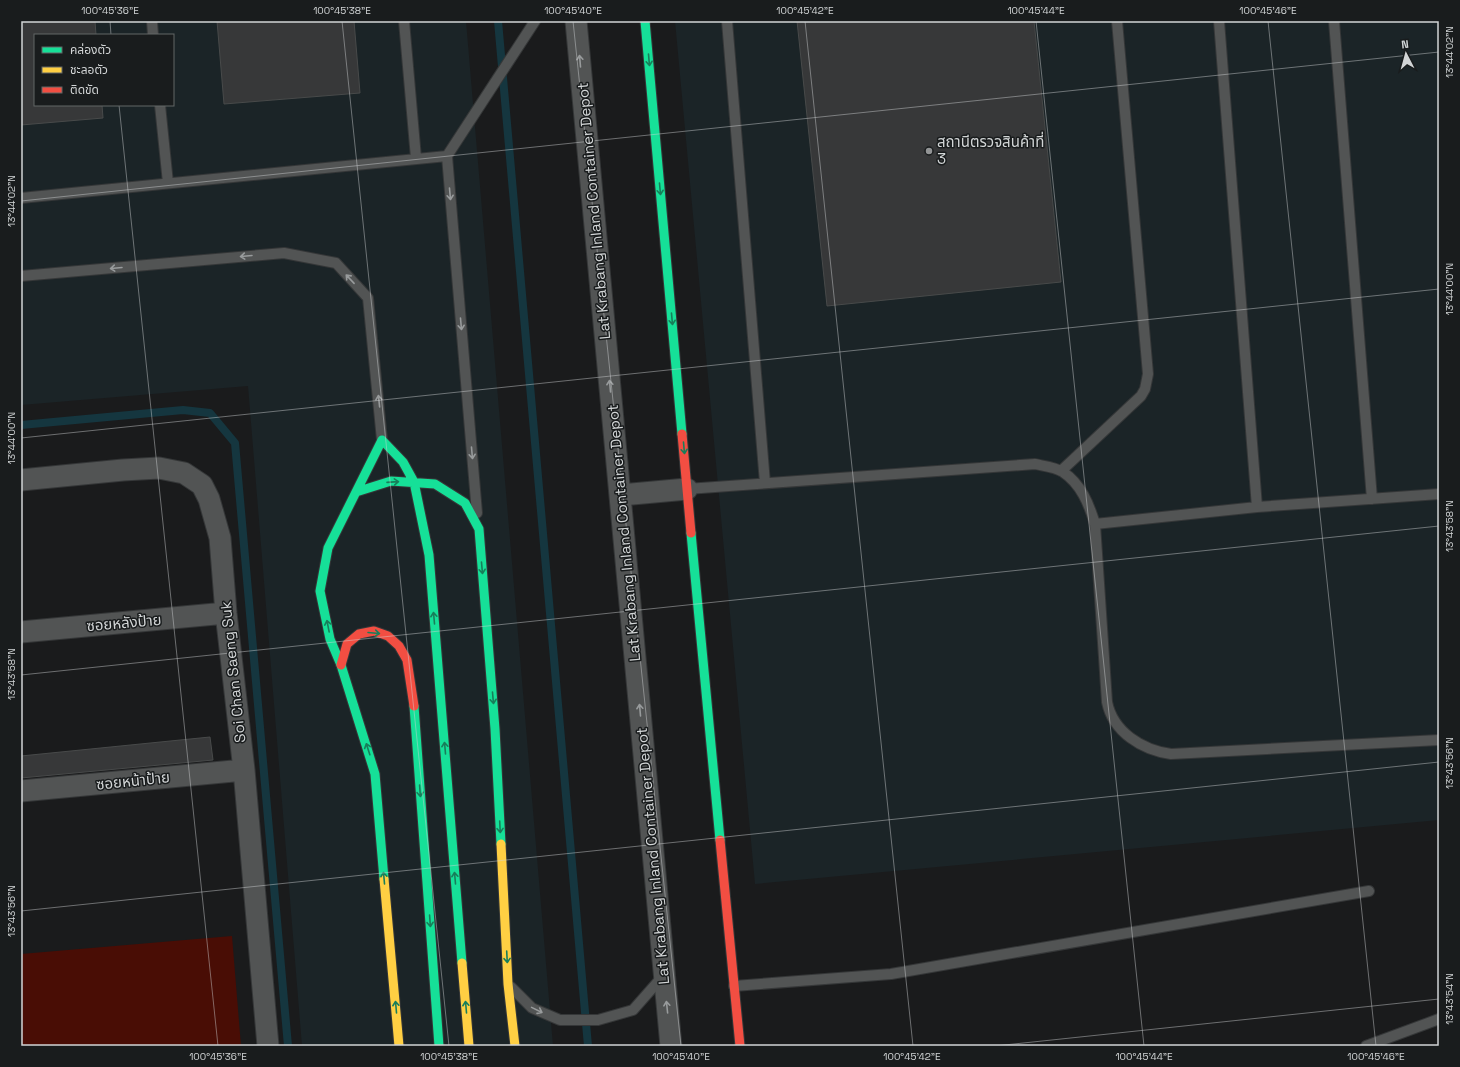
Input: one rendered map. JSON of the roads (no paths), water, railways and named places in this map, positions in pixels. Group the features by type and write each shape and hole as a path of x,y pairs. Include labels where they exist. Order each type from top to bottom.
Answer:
{"main road":[{"path":"645,21 687,489 740,1046"},
{"path":"399,1046 375,774 341,665 330,639 320,591 328,548 382,440 403,462 414,482 429,555 469,1046"},
{"path":"356,492 391,481 435,484 465,503 479,529 495,729 508,984 515,1046"},
{"path":"341,665 347,644 359,634 374,631 388,636 399,646 407,660 413,696 439,1046"}],"street":[{"name":"Lat Krabang Inland Container Depot","path":"576,21 671,1046"},
{"name":"Soi Chan Saeng Suk","path":"21,480 160,468 184,473 202,485 220,538 226,613 244,770 268,1046"},
{"path":"620,496 687,489"},
{"name":"ซอยหลังป้าย","path":"21,632 226,613"},
{"name":"ซอยหน้าป้าย","path":"21,792 244,770"}],"lane":[{"path":"152,21 153,34"},
{"path":"404,21 416,158"},
{"path":"479,529 447,156 535,21"},
{"path":"727,21 765,483"},
{"path":"1062,471 1141,396 1145,389 1148,374 1117,21"},
{"path":"1219,21 1257,508"},
{"path":"1334,21 1372,499"},
{"path":"160,106 168,183"},
{"path":"21,198 447,156"},
{"path":"21,276 284,253 336,263 368,298 382,440"},
{"path":"687,489 1035,464 1062,471 1076,482 1088,502 1095,524 1107,702 1109,711 1114,720 1125,733 1138,743 1160,752 1171,754 1439,740"},
{"path":"1095,524 1257,508 1439,494"},
{"path":"734,986 891,974 1369,891"},
{"path":"508,984 532,1008 560,1020 598,1020 633,1010 664,974"},
{"path":"1366,1046 1439,1019"}],"waterway":[{"path":"498,21 588,1046"},
{"path":"21,425 183,410 210,413 235,443 288,1046"}],"place":[{"name":"สถานีตรวจสินค้าที่ 3","path":"929,151"}]}
